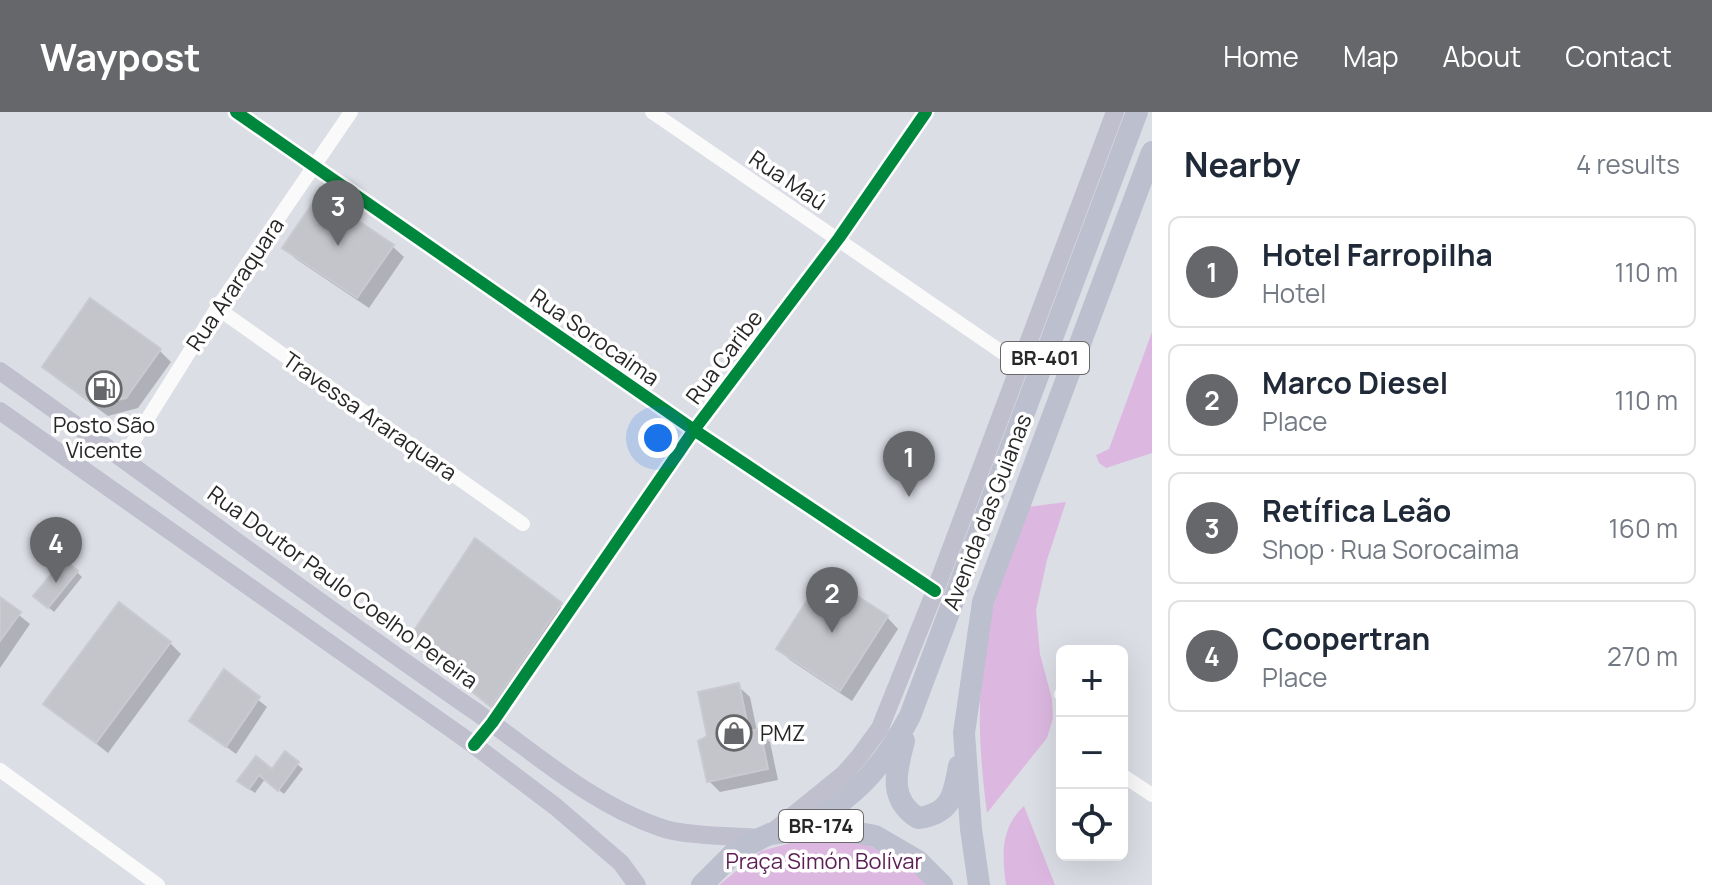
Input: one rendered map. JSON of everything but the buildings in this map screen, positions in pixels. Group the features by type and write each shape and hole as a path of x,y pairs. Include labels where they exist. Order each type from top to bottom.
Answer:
{"highway":[{"name":"Avenida das Guianas","path":"800,820 844,802 892,751 910,716 1137,112"},
{"name":"Avenida das Guianas","path":"979,885 971,829 964,733 983,602 1152,152"},
{"path":"910,716 900,756 897,792 904,809 918,818 931,816 947,806 955,790 964,733"},
{"name":"BR-174","path":"702,885 735,852 800,820 875,836 918,861 942,885"}],"main road":[{"name":"Avenida das Guianas","path":"800,820 859,757 880,728 935,591 1115,112"},
{"name":"Rua Doutor Paulo Coelho Pereira","path":"0,371 565,777 615,807 661,828 766,836"},
{"path":"0,411 474,745 556,807 621,863 637,885"}],"street":[{"name":"Rua Sorocaima","path":"236,112 694,430 935,591"},
{"name":"Rua Araraquara","path":"123,458 217,308 351,112"},
{"name":"Rua Maú","path":"652,112 1019,364"},
{"name":"Rua Caribe","path":"474,745 694,430 839,238 926,112"},
{"name":"Travessa Araraquara","path":"217,308 523,524"},
{"path":"0,770 158,885"},
{"path":"1128,779 1152,795"}],"green space":[{"path":"1152,332 1152,453 1106,468 1099,463 1096,455 1109,449"},
{"path":"1066,502 1047,560 1036,610 1040,654 1052,699 1053,718 1047,738 987,813 981,757 980,702 990,621 1027,507"},
{"path":"1024,806 1055,885 1006,885 1004,842 1010,823"},
{"name":"Praça Simón Bolívar","path":"816,836 861,842 902,862 929,885 719,885 761,851"}],"cycle path":[{"path":"236,112 694,430 935,591"},
{"path":"474,745 694,430 839,238 926,112"}],"place":[{"name":"Retífica Leão","path":"338,246"},
{"name":"Posto São Vicente","path":"104,389"},
{"name":"Hotel Farropilha","path":"909,497"},
{"name":"Coopertran","path":"56,583"},
{"name":"Marco Diesel","path":"832,633"},
{"name":"PMZ","path":"734,733"}]}
